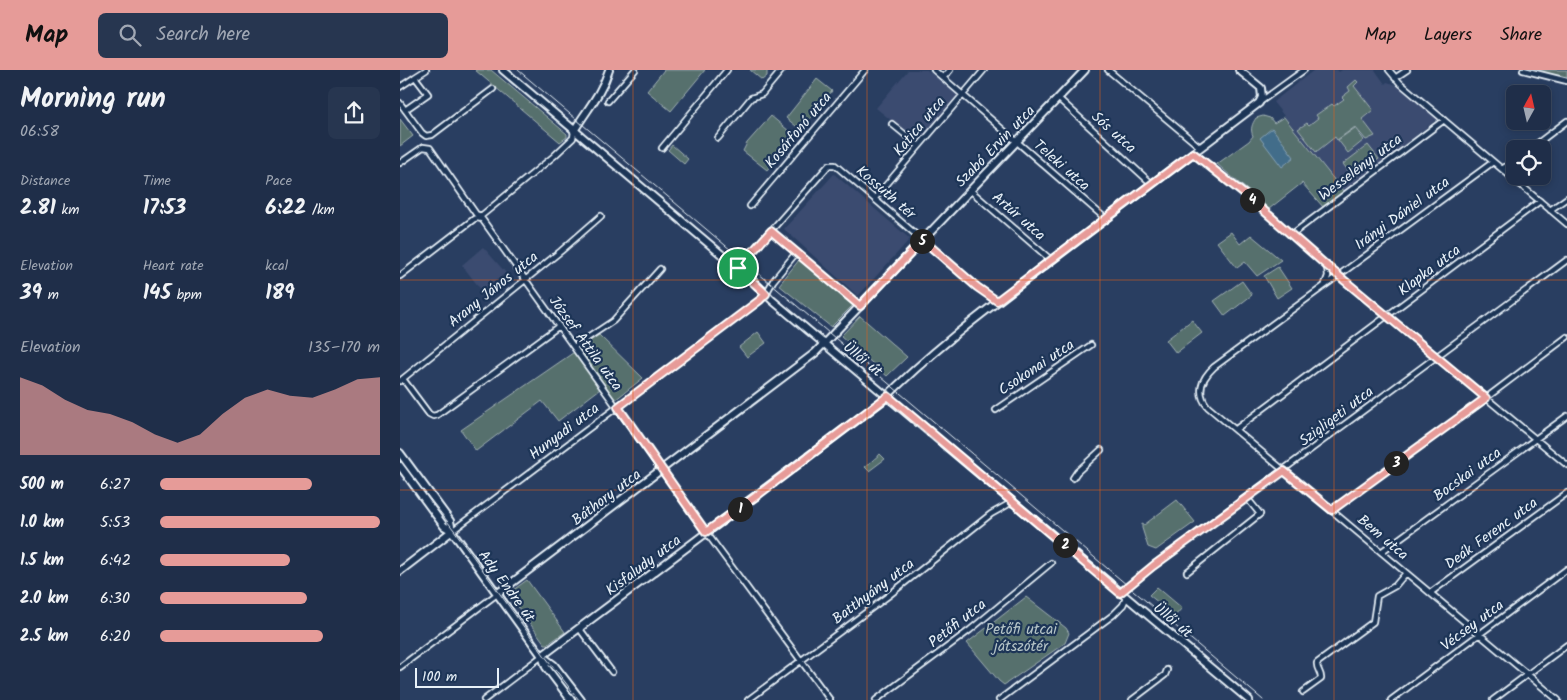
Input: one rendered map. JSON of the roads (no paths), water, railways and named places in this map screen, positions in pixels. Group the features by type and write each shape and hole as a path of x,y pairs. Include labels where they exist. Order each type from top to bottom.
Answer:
{"main road":[{"name":"Üllői út","path":"503,70 738,268 824,344 1249,700"},
{"path":"574,131 583,114 597,97 604,84 608,70"},
{"name":"Szabó Ervin utca","path":"923,240 1085,70"},
{"path":"1239,70 1261,88 1262,97 1259,103"},
{"name":"Kisfaludy utca","path":"542,656 888,396 952,338 997,301 1259,103"},
{"path":"824,344 923,240"},
{"name":"Báthory utca","path":"497,594 662,470 815,353 824,344"},
{"name":"Ady Endre út","path":"400,452 450,521 452,531"},
{"name":"Ady Endre út","path":"401,471 444,526 452,531 542,656 546,667 571,700"},
{"name":"Hunyadi utca","path":"400,570 452,531"},
{"name":"Ady Endre út","path":"542,656 554,664 581,700"}],"street":[{"path":"400,88 426,70"},
{"path":"608,101 635,70"},
{"path":"662,148 727,70"},
{"path":"718,138 751,98 762,94 782,70"},
{"name":"Kosárfonó utca","path":"750,206 865,70"},
{"name":"Teleki utca","path":"934,70 1106,219"},
{"name":"Katica utca","path":"943,78 950,70"},
{"name":"Katica utca","path":"874,198 984,70"},
{"path":"1108,70 1200,147"},
{"path":"1259,103 1304,70"},
{"path":"1389,70 1395,78 1567,224"},
{"path":"1395,78 1407,70"},
{"path":"1523,70 1567,81"},
{"path":"405,110 428,94 415,78"},
{"path":"400,103 426,136 432,135 493,89"},
{"name":"Sós utca","path":"1058,98 1152,184"},
{"name":"Wesselényi utca","path":"1291,235 1444,120"},
{"path":"1542,140 1567,121"},
{"path":"892,124 919,146"},
{"path":"400,276 474,219 481,217 554,156 573,138 574,131"},
{"name":"József Attila utca","path":"400,163 422,147 430,148 706,532 830,700"},
{"path":"1193,153 1567,465"},
{"name":"Irányi Dániel utca","path":"1201,388 1202,382 1214,367 1493,162"},
{"name":"Kossuth tér","path":"738,268 829,165 835,165 977,287 997,301"},
{"path":"1502,170 1506,167"},
{"name":"Artúr utca","path":"970,190 1051,260"},
{"path":"1550,210 1567,198"},
{"name":"Klapka utca","path":"1236,429 1540,201"},
{"name":"Arany János utca","path":"401,380 561,251 601,216"},
{"path":"771,231 860,306"},
{"path":"766,294 773,281 796,253"},
{"name":"Szigligeti utca","path":"1120,593 1146,571 1284,471 1567,260"},
{"path":"1324,285 1328,276 1327,266"},
{"path":"574,347 613,321 660,269"},
{"name":"Hunyadi utca","path":"452,531 766,294"},
{"path":"401,380 429,414 437,415 559,326"},
{"path":"1332,510 1567,337"},
{"name":"Csokonai utca","path":"996,410 1091,345"},
{"name":"Bem utca","path":"1201,388 1202,396 1208,407 1558,700"},
{"name":"Bocskai utca","path":"1381,552 1567,416"},
{"path":"1073,478 1101,450"},
{"path":"401,471 407,463"},
{"name":"Deák Ferenc utca","path":"1430,593 1567,493"},
{"path":"1187,572 1260,514 1247,498"},
{"name":"Batthyány utca","path":"748,700 888,596 992,514 1007,506 1012,500"},
{"name":"Petőfi utca","path":"876,700 970,630 1051,563"},
{"name":"Vécsey utca","path":"1391,700 1567,569"},
{"path":"1303,692 1321,679 1317,663 1373,622 1377,596 1396,586 1406,574"},
{"name":"Báthory utca","path":"400,667 497,594"},
{"path":"999,700 1113,615 1126,598"},
{"path":"579,628 612,672"},
{"path":"1493,700 1567,645"},
{"name":"Kisfaludy utca","path":"484,700 542,656"},
{"path":"1132,700 1165,675 1168,670"}],"tram line":[{"path":"518,70 1263,700"},
{"path":"400,460 579,700"}],"park label":[{"name":"Petőfi utcai játszótér","path":"1021,638"}]}
